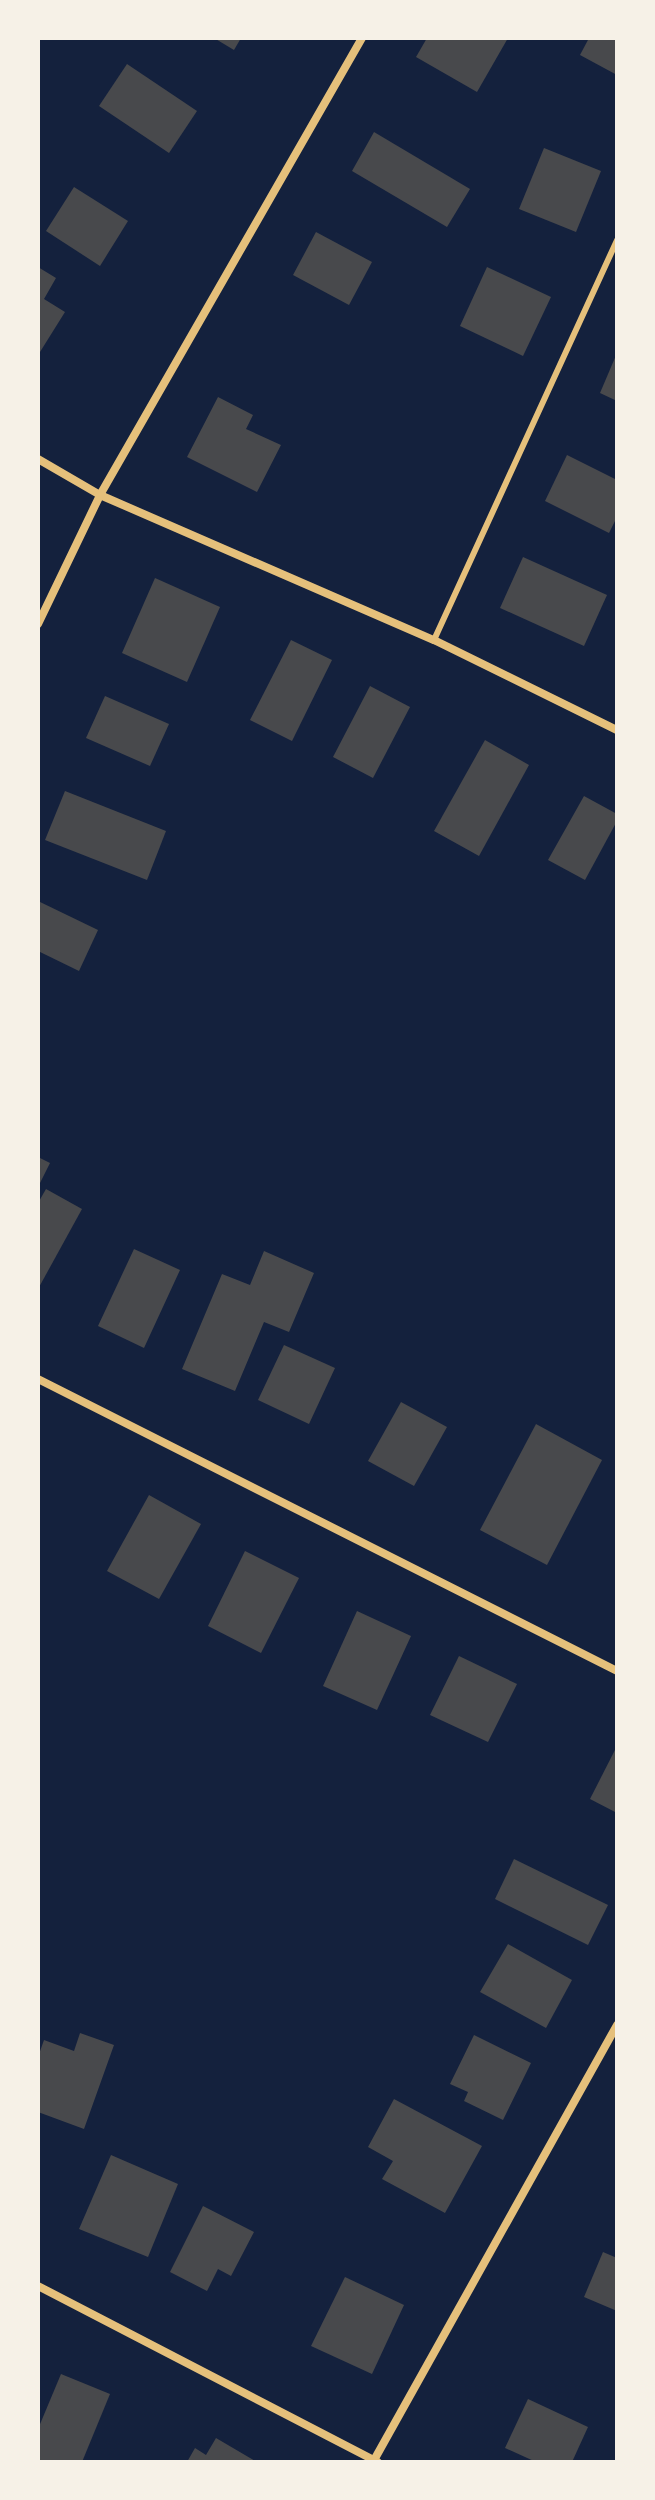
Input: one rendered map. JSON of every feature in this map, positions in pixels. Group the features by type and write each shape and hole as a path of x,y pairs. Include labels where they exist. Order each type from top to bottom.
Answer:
{"street":[{"path":"38,624 100,495 362,38"},
{"path":"38,459 100,495 434,640 617,730"},
{"path":"38,1379 617,1671"},
{"path":"38,2286 375,2461 617,2025"}],"lane":[{"path":"434,640 617,240"}],"building":[{"path":"214,38 241,38 234,50"},
{"path":"427,38 508,38 477,92 416,57"},
{"path":"589,38 617,38 617,75 580,55"},
{"path":"127,64 197,111 169,153 99,106"},
{"path":"374,132 470,189 447,227 352,171"},
{"path":"544,148 601,171 576,232 519,209"},
{"path":"74,187 128,221 100,266 46,231"},
{"path":"316,232 372,262 349,305 293,275"},
{"path":"38,267 56,278 44,299 65,312 40,352"},
{"path":"487,267 551,297 523,356 460,326"},
{"path":"617,353 617,401 600,393"},
{"path":"218,397 253,415 246,429 281,445 257,492 187,457"},
{"path":"567,455 617,480 617,517 609,533 545,501"},
{"path":"523,557 607,595 584,646 500,608"},
{"path":"155,578 220,607 187,682 122,653"},
{"path":"291,640 332,660 292,741 250,720"},
{"path":"370,686 410,707 373,778 333,757"},
{"path":"105,696 169,724 150,766 86,738"},
{"path":"485,740 529,765 479,856 434,831"},
{"path":"65,791 166,831 147,880 45,840"},
{"path":"584,796 617,814 617,821 585,880 548,860"},
{"path":"38,901 98,930 79,971 38,951"},
{"path":"38,1157 50,1163 38,1187"},
{"path":"46,1189 82,1209 38,1289 38,1203"},
{"path":"134,1249 180,1270 144,1348 98,1326"},
{"path":"264,1251 314,1273 289,1332 264,1322 235,1391 182,1369 222,1274 250,1285"},
{"path":"284,1345 335,1368 309,1424 258,1400"},
{"path":"401,1402 447,1427 414,1486 368,1461"},
{"path":"536,1424 602,1460 547,1565 480,1530"},
{"path":"149,1495 201,1524 159,1599 107,1571"},
{"path":"245,1551 299,1578 261,1653 208,1626"},
{"path":"357,1611 411,1636 377,1710 323,1686"},
{"path":"459,1656 517,1684 488,1742 430,1715"},
{"path":"617,1746 617,1813 590,1799"},
{"path":"514,1859 608,1905 588,1945 495,1899"},
{"path":"508,1944 572,1980 546,2028 480,1992"},
{"path":"80,2033 114,2045 84,2129 38,2112 38,2057 44,2040 74,2051"},
{"path":"474,2035 531,2063 503,2120 464,2101 468,2092 450,2084"},
{"path":"394,2099 482,2146 445,2213 382,2179 393,2161 368,2147"},
{"path":"111,2155 178,2184 148,2257 79,2229"},
{"path":"203,2206 254,2232 231,2276 218,2269 207,2291 170,2272"},
{"path":"603,2252 617,2258 617,2311 584,2297"},
{"path":"345,2277 404,2305 372,2374 311,2346"},
{"path":"61,2374 110,2394 82,2462 38,2462 38,2429"},
{"path":"528,2399 588,2427 572,2462 536,2462 505,2448"},
{"path":"216,2438 257,2462 187,2462 195,2448 206,2455"}]}
